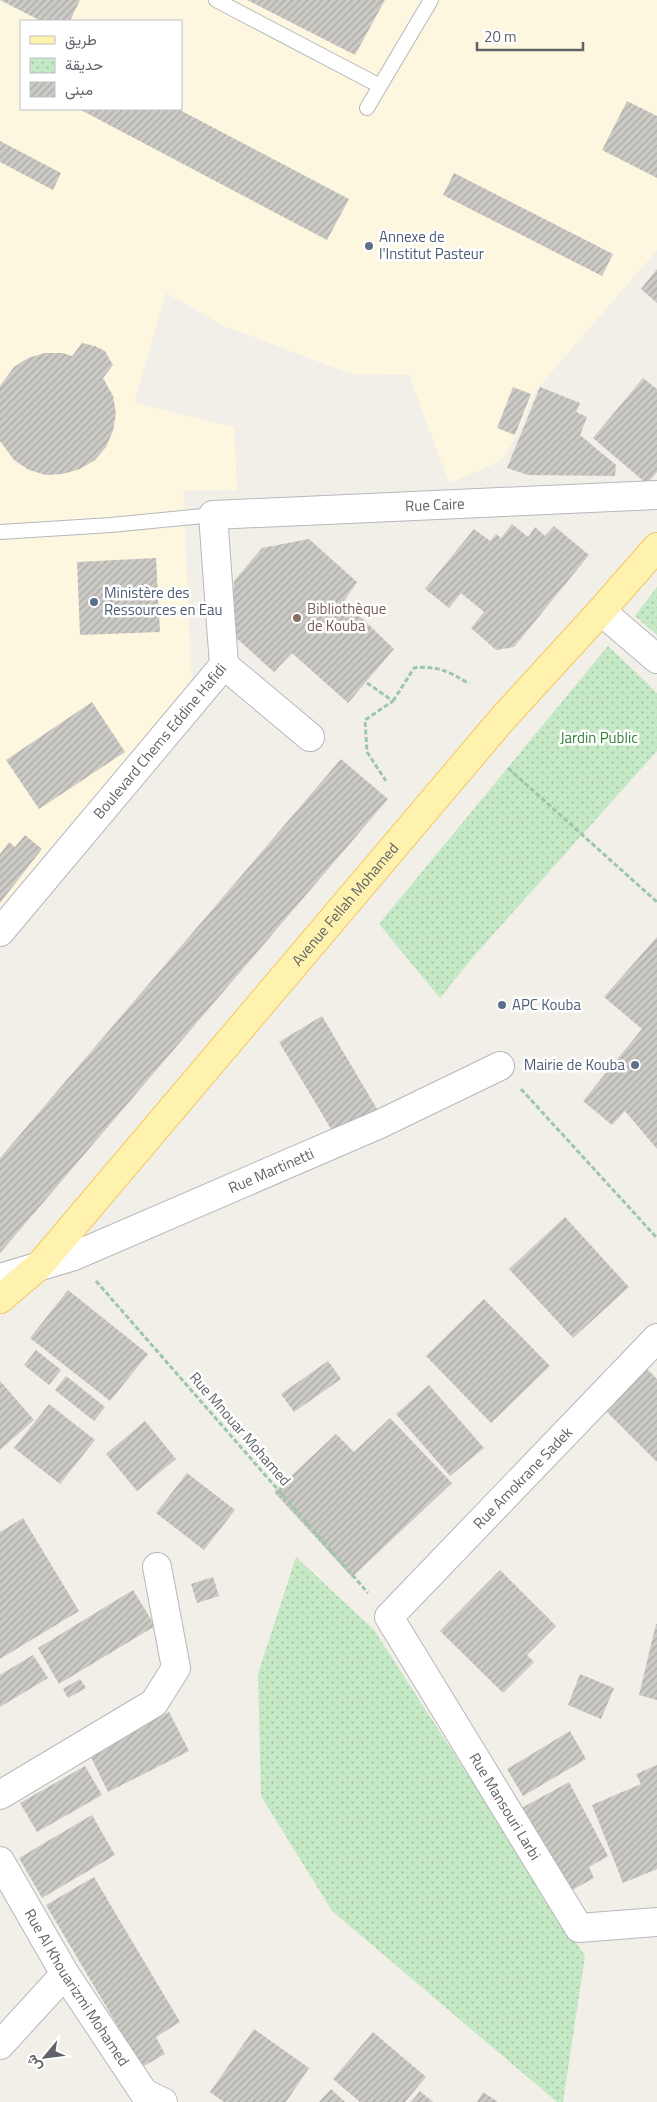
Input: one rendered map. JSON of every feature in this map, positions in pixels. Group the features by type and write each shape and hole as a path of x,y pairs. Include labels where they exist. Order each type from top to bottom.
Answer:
{"main road":[{"name":"Avenue Fellah Mohamed","path":"0,1299 40,1265 504,717 657,547"}],"street":[{"name":"Rue Caire","path":"213,515 657,495"},
{"name":"Boulevard Chems Eddine Hafidi","path":"0,932 224,665 213,515"},
{"path":"601,611 657,659"},
{"path":"224,665 310,737"},
{"name":"Rue Martinetti","path":"0,1278 74,1256 380,1124 500,1066"},
{"name":"Rue Amokrane Sadek","path":"389,1617 657,1338"},
{"path":"0,1795 154,1704 176,1668 157,1567"},
{"name":"Rue Mansouri Larbi","path":"389,1617 579,1928 657,1922"},
{"name":"Rue Al Khouarizmi Mohamed","path":"0,1861 65,1974 144,2093 163,2102"},
{"path":"0,2045 4,2043 65,1974"}],"lane":[{"path":"216,0 380,86"},
{"path":"367,108 431,0"},
{"path":"0,532 110,525 213,515"}],"path":[{"path":"386,781 367,752 365,720 393,701 414,668 429,666 452,672 469,684"},
{"path":"367,683 393,701"},
{"path":"508,768 657,902"},
{"path":"500,1066 657,1238"},
{"name":"Rue Mnouar Mohamed","path":"74,1256 389,1617"}],"shaded area":[{"name":"Annexe de l'Institut Pasteur","path":"0,0 657,0 657,250 536,390 514,440 501,461 449,483 409,375 351,374 224,326 166,293 134,403 234,427 237,490 183,491 192,686 65,830 0,908"}],"green space":[{"path":"657,587 657,635 635,616"},
{"name":"Jardin Public","path":"608,646 657,693 657,751 473,957 440,998 379,924"},
{"path":"296,1557 374,1630 585,1956 563,2102 557,2102 332,1911 261,1796 258,1674"}],"building":[{"path":"0,0 80,0 70,20 39,20"},
{"path":"247,0 385,0 355,55"},
{"path":"627,101 657,116 657,178 602,150"},
{"path":"81,110 180,110 349,199 327,240"},
{"path":"0,141 61,173 53,190 0,162"},
{"path":"454,173 613,254 602,276 443,195"},
{"path":"657,269 657,303 641,289"},
{"path":"82,343 105,351 113,365 103,378 113,396 116,413 113,431 106,447 95,460 80,469 63,474 46,475 29,470 14,460 0,441 0,386 14,367 28,358 45,353 63,353 72,356"},
{"path":"643,378 657,389 657,472 647,484 593,438"},
{"path":"513,387 531,394 515,435 497,428"},
{"path":"540,387 580,403 576,412 587,417 580,435 616,465 615,476 528,475 507,468"},
{"path":"512,524 528,537 535,527 545,536 554,526 589,555 514,647 496,650 471,628 484,612 461,593 449,608 425,589 474,529 490,541 496,534 501,538"},
{"name":"Bibliothèque de Kouba","path":"309,539 357,582 344,601 394,649 348,703 292,653 274,672 232,634 234,581 262,548"},
{"path":"156,558 160,632 80,635 77,562"},
{"path":"92,702 125,752 39,809 6,760"},
{"path":"341,759 388,799 0,1253 0,1158"},
{"path":"25,835 42,849 0,903 0,854 9,842 15,847"},
{"name":"Mairie de Kouba","path":"657,937 657,1149 625,1111 612,1125 583,1101 642,1029 604,997"},
{"path":"322,1016 377,1109 334,1134 279,1042"},
{"path":"565,1217 629,1287 573,1338 509,1269"},
{"path":"68,1290 148,1354 110,1401 30,1338"},
{"path":"484,1299 550,1366 491,1423 426,1356"},
{"path":"36,1350 61,1370 49,1385 24,1365"},
{"path":"328,1361 341,1379 294,1412 281,1394"},
{"path":"644,1366 657,1379 657,1462 602,1407"},
{"path":"66,1376 105,1407 94,1421 55,1390"},
{"path":"0,1381 34,1420 0,1450"},
{"path":"429,1385 484,1448 450,1476 396,1414"},
{"path":"49,1404 95,1440 60,1484 14,1448"},
{"path":"390,1418 452,1483 352,1577 274,1492 336,1434 354,1452"},
{"path":"145,1421 176,1459 137,1491 106,1454"},
{"path":"187,1473 235,1510 204,1550 156,1513"},
{"path":"23,1518 79,1611 0,1659 0,1532"},
{"path":"500,1570 556,1626 527,1655 534,1662 503,1693 440,1631"},
{"path":"213,1577 219,1596 197,1603 191,1584"},
{"path":"133,1590 155,1626 59,1684 38,1648"},
{"path":"657,1624 657,1700 639,1695"},
{"path":"33,1655 48,1678 0,1707 0,1675"},
{"path":"580,1674 614,1688 601,1719 568,1705"},
{"path":"80,1679 86,1688 68,1698 63,1689"},
{"path":"169,1712 189,1751 108,1792 89,1753"},
{"path":"570,1731 586,1759 523,1796 507,1769"},
{"path":"657,1765 657,1869 623,1883 592,1805 641,1784 636,1774"},
{"path":"85,1766 102,1795 37,1832 20,1803"},
{"path":"569,1782 608,1856 589,1867 594,1878 563,1895 518,1810"},
{"path":"92,1815 115,1855 42,1898 19,1858"},
{"path":"94,1877 180,2022 156,2037 165,2054 142,2067 46,1905"},
{"path":"254,2029 309,2068 286,2102 224,2102 210,2092"},
{"path":"373,2032 426,2077 405,2102 360,2102 333,2079"},
{"path":"331,2089 345,2102 319,2102"},
{"path":"420,2091 433,2102 411,2102"},
{"path":"483,2092 498,2102 477,2102"}],"place":[{"name":"Annexe de l'Institut Pasteur","path":"369,246"},
{"name":"Ministère des Ressources en Eau","path":"94,602"},
{"name":"Bibliothèque de Kouba","path":"297,618"},
{"name":"APC Kouba","path":"502,1005"},
{"name":"Mairie de Kouba","path":"635,1065"}]}
